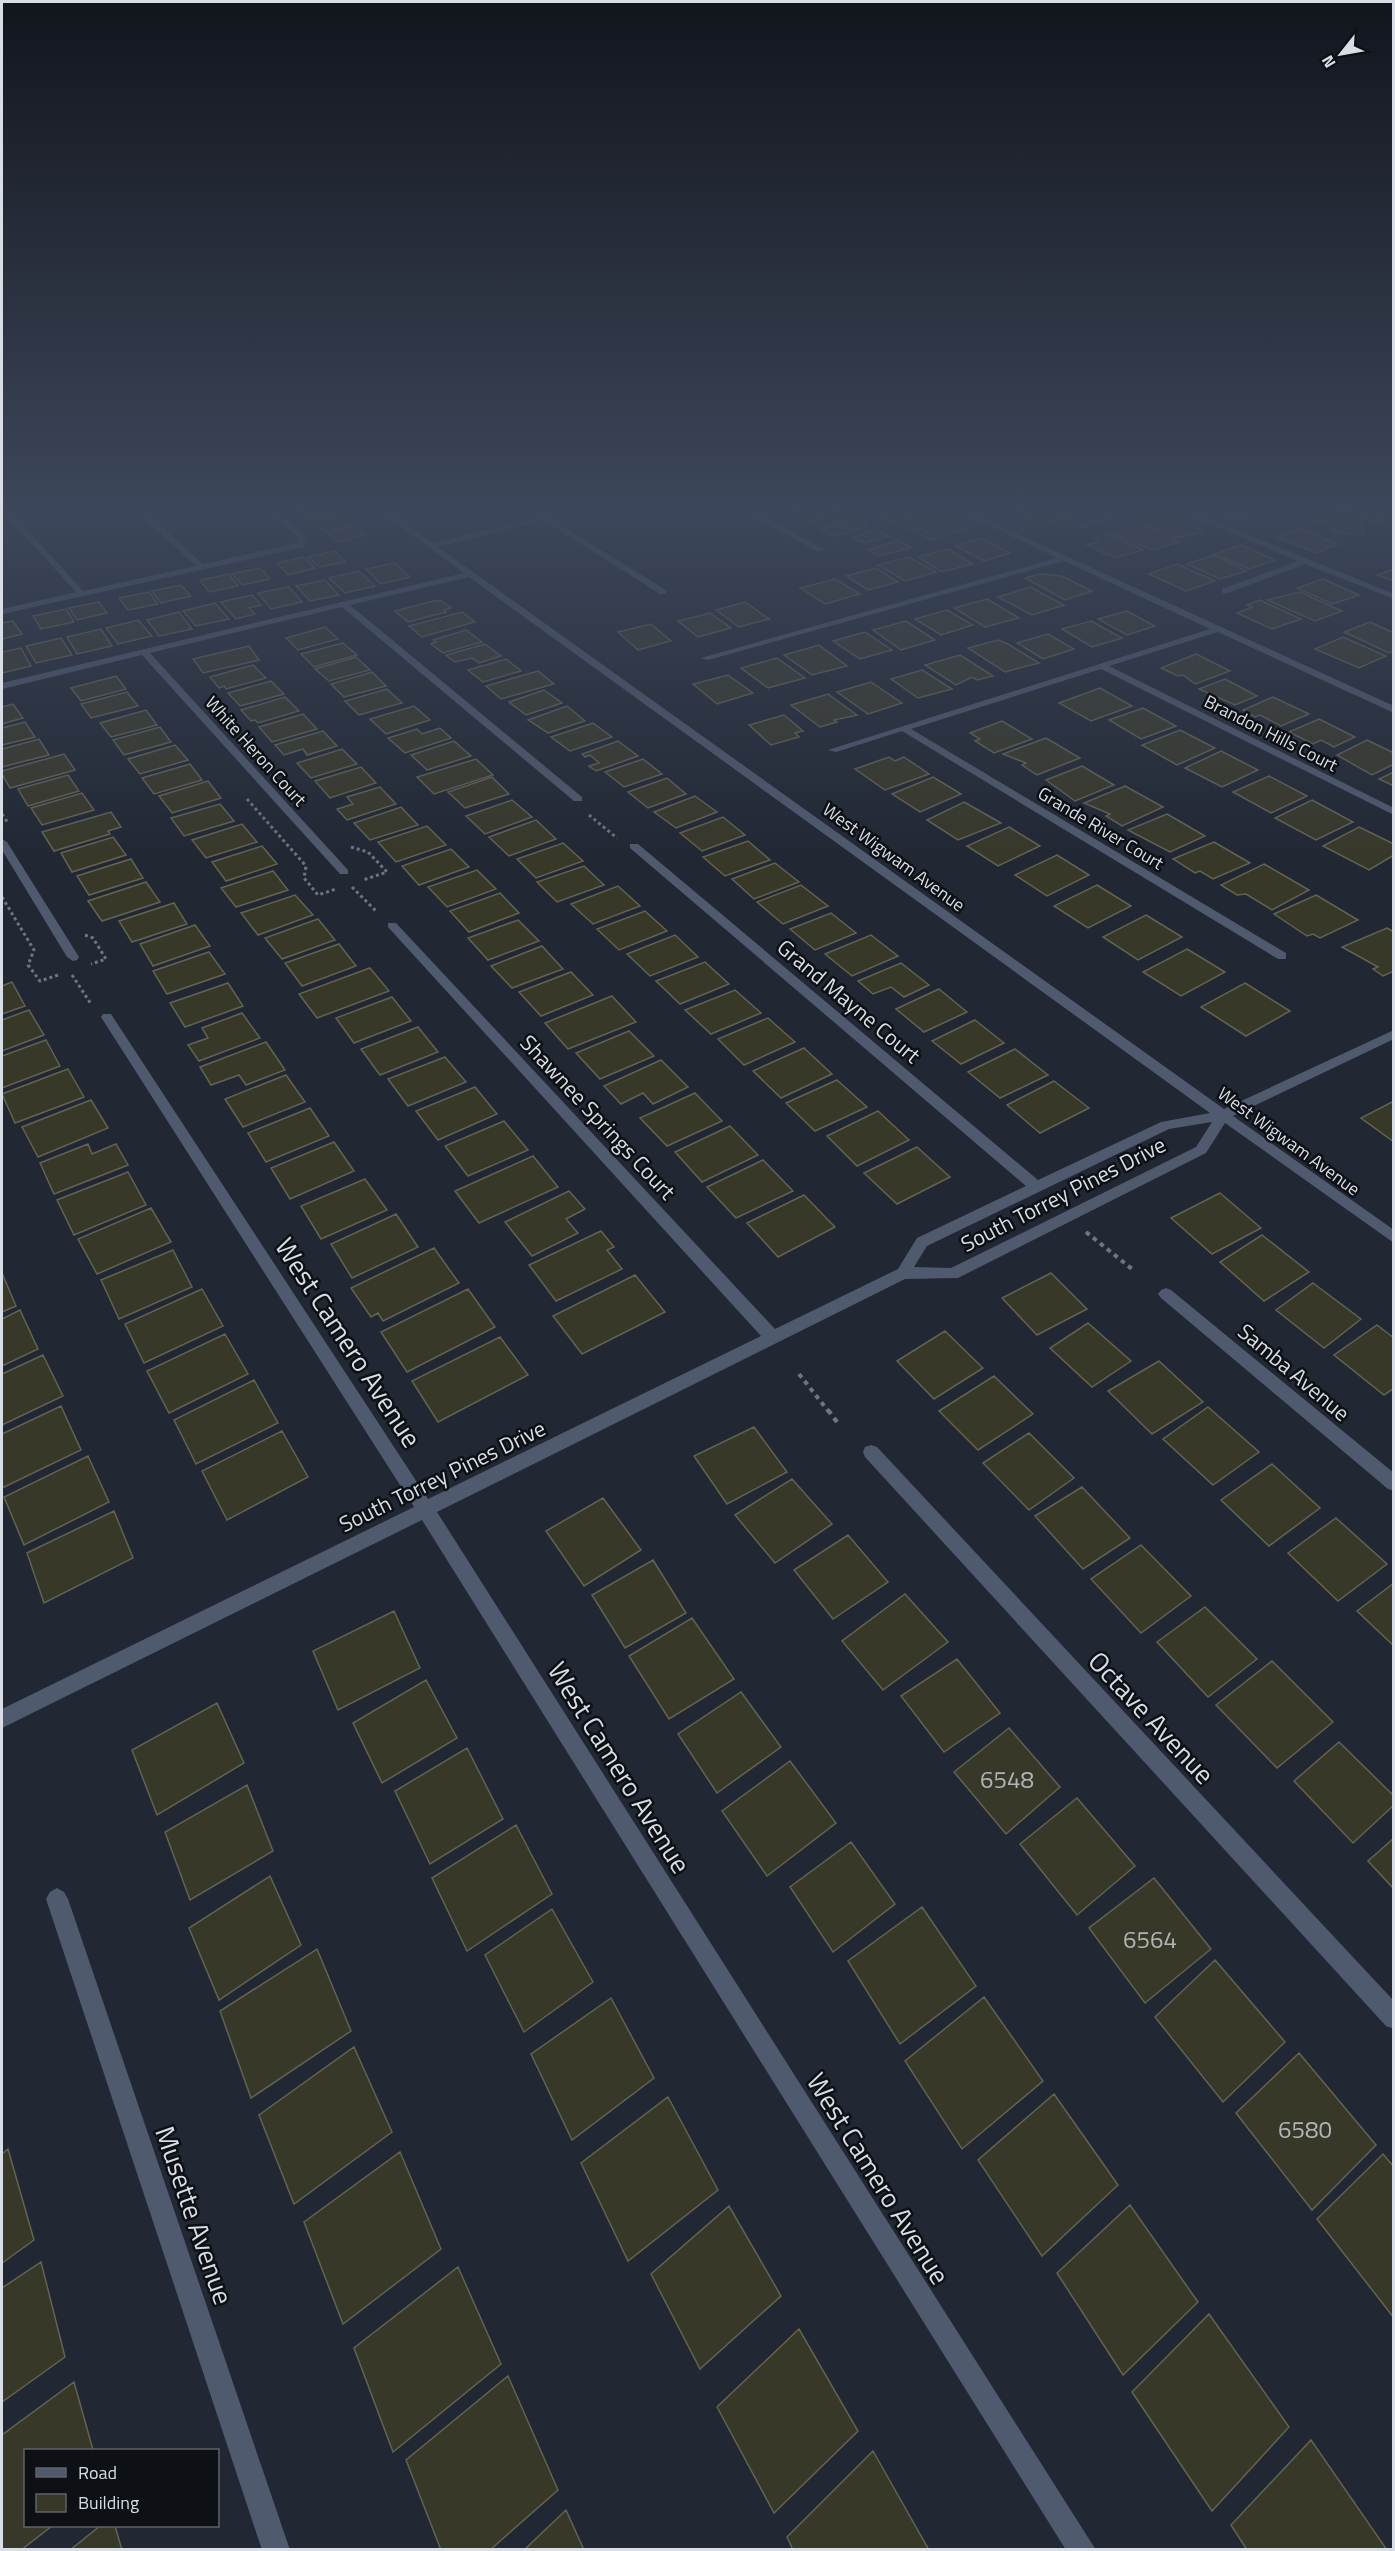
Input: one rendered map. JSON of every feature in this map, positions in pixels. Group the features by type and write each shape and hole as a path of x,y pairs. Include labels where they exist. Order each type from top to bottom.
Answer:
{"street":[{"path":"2,686 260,624"},
{"path":"367,624 578,799"},
{"name":"West Wigwam Avenue","path":"540,624 1394,1238"},
{"path":"705,658 827,624"},
{"path":"1207,624 1394,710"},
{"path":"833,750 1218,629"},
{"name":"White Heron Court","path":"144,652 344,872"},
{"name":"Brandon Hills Court","path":"1102,666 1394,812"},
{"name":"Grande River Court","path":"903,728 1282,956"},
{"path":"2,842 73,957"},
{"name":"Grand Mayne Court","path":"634,846 1038,1188"},
{"name":"Shawnee Springs Court","path":"386,921 773,1338"},
{"name":"West Camero Avenue","path":"100,1012 425,1509 1082,2550"},
{"name":"South Torrey Pines Drive","path":"903,1273 922,1242 1166,1125 1223,1115 1394,1034"},
{"name":"South Torrey Pines Drive","path":"2,1719 903,1273 953,1274 1201,1150 1223,1115"},
{"name":"Samba Avenue","path":"1166,1294 1394,1484"},
{"name":"Octave Avenue","path":"871,1452 1394,2018"},
{"name":"Musette Avenue","path":"57,1899 276,2550"}],"path":[{"path":"590,815 617,838"},
{"path":"350,884 386,921"},
{"path":"69,971 100,1012"},
{"path":"1085,1231 1132,1269"},
{"path":"799,1374 837,1422"}],"building":[{"path":"2,624 15,624 22,634 2,639"},
{"path":"38,624 64,624 41,629"},
{"path":"122,624 142,624 152,636 118,644 106,628"},
{"path":"150,624 188,624 192,629 159,636"},
{"path":"416,624 468,624 422,637 409,626"},
{"path":"651,624 671,641 638,650 618,632"},
{"path":"682,624 725,624 731,628 698,637"},
{"path":"895,624 911,624 935,640 901,650 873,630"},
{"path":"923,624 973,625 941,635"},
{"path":"980,624 996,624 985,627"},
{"path":"1080,624 1097,624 1122,638 1092,647 1062,629"},
{"path":"1107,624 1151,624 1155,626 1127,635"},
{"path":"1261,624 1286,624 1272,629"},
{"path":"1365,624 1374,624 1394,633 1394,651 1389,653 1344,632"},
{"path":"325,627 338,639 298,650 286,638"},
{"path":"101,629 112,646 77,654 67,637"},
{"path":"466,630 482,642 443,653 431,644 436,642 433,640"},
{"path":"865,632 892,650 860,659 833,641"},
{"path":"1048,634 1074,649 1043,659 1017,643"},
{"path":"1343,637 1386,656 1359,668 1315,649"},
{"path":"61,638 72,655 36,663 26,646"},
{"path":"998,640 1039,663 1005,672 968,648"},
{"path":"343,643 357,655 314,667 301,654"},
{"path":"485,644 501,656 479,663 472,658 455,662 446,655"},
{"path":"819,645 847,666 812,675 784,655"},
{"path":"249,646 259,660 203,673 193,659"},
{"path":"21,648 31,666 2,673 2,652"},
{"path":"1196,654 1230,671 1195,684 1183,675 1178,676 1161,668"},
{"path":"960,655 993,676 977,680 972,677 956,685 925,665"},
{"path":"356,657 370,670 329,681 315,669"},
{"path":"777,658 805,678 768,688 741,668"},
{"path":"506,659 521,671 483,682 468,670"},
{"path":"253,665 266,678 226,689 224,686 219,688 210,677"},
{"path":"922,670 952,689 918,698 891,679"},
{"path":"538,671 554,684 501,699 486,686"},
{"path":"372,672 386,686 344,697 331,684"},
{"path":"728,675 753,693 717,704 693,684"},
{"path":"116,676 126,689 81,701 71,688"},
{"path":"1225,679 1257,696 1235,705 1199,689"},
{"path":"271,681 284,694 240,706 228,693"},
{"path":"871,682 902,703 868,714 837,692"},
{"path":"1100,688 1132,706 1091,721 1059,703"},
{"path":"387,689 402,703 359,715 345,701"},
{"path":"544,690 562,703 526,715 509,702"},
{"path":"127,692 138,706 91,718 81,704"},
{"path":"828,694 857,715 834,720 837,722 820,727 791,705"},
{"path":"285,697 299,711 258,723 255,720 251,721 241,710"},
{"path":"1273,697 1309,714 1281,726 1260,715 1255,717 1243,710"},
{"path":"13,704 23,718 2,724 2,707"},
{"path":"414,706 430,720 386,734 370,719"},
{"path":"567,706 585,721 548,733 528,720"},
{"path":"1143,708 1176,726 1141,739 1109,720"},
{"path":"146,710 157,725 111,737 100,723"},
{"path":"303,714 317,729 272,742 259,727"},
{"path":"784,715 803,731 795,733 799,737 771,745 749,725"},
{"path":"1319,719 1355,737 1334,747 1321,740 1313,744 1289,732"},
{"path":"1002,721 1032,739 994,753 975,741 980,739 970,733"},
{"path":"25,722 35,737 2,745 2,728"},
{"path":"593,723 612,737 570,751 551,737"},
{"path":"160,727 171,742 124,755 113,740"},
{"path":"440,728 451,738 405,753 388,738 417,729 422,734"},
{"path":"1180,730 1215,748 1177,765 1142,745"},
{"path":"323,731 337,746 307,755 303,749 284,755 275,745"},
{"path":"1046,738 1080,758 1037,775 1022,765 1026,763 1003,754"},
{"path":"39,739 49,755 2,767 2,749"},
{"path":"1367,740 1394,753 1394,764 1372,775 1337,755"},
{"path":"454,741 471,756 427,770 411,755"},
{"path":"618,741 638,756 596,771 589,766 599,763 590,755 585,757 582,754"},
{"path":"175,745 188,760 140,774 128,759"},
{"path":"342,749 357,764 311,778 297,763"},
{"path":"1221,751 1258,770 1222,787 1185,768"},
{"path":"64,754 75,770 10,788 2,774 2,771"},
{"path":"889,757 895,761 904,757 929,774 885,790 855,769"},
{"path":"476,759 493,775 434,794 417,777"},
{"path":"643,759 662,774 624,787 605,772"},
{"path":"190,764 202,780 154,794 142,778"},
{"path":"1082,766 1114,785 1075,801 1046,780"},
{"path":"361,767 376,783 330,798 315,781"},
{"path":"1394,772 1394,786 1379,779"},
{"path":"68,775 79,791 28,806 18,789"},
{"path":"1269,776 1307,796 1271,813 1233,792"},
{"path":"492,777 509,794 465,808 448,792"},
{"path":"933,777 961,794 920,812 892,794"},
{"path":"667,778 686,794 648,808 628,792"},
{"path":"208,781 221,798 172,813 159,796"},
{"path":"1125,786 1163,807 1122,826 1106,816 1110,814 1084,803"},
{"path":"380,787 396,804 347,820 337,809 353,804 347,797"},
{"path":"82,793 94,810 42,825 31,808"},
{"path":"695,796 717,812 676,828 654,812"},
{"path":"512,800 532,817 485,834 466,816"},
{"path":"1312,800 1353,822 1316,840 1275,818"},
{"path":"964,802 1001,823 958,840 927,820"},
{"path":"220,804 234,821 184,836 171,818"},
{"path":"401,807 418,825 370,840 354,823"},
{"path":"111,812 121,827 108,831 110,834 54,851 42,832"},
{"path":"1167,814 1205,836 1170,852 1128,830"},
{"path":"723,817 745,835 702,851 680,833"},
{"path":"536,820 556,839 509,856 489,837"},
{"path":"242,824 257,842 206,858 192,840"},
{"path":"427,826 446,845 396,862 378,842"},
{"path":"1009,827 1040,846 998,866 967,846"},
{"path":"1359,827 1394,844 1394,855 1369,870 1323,846"},
{"path":"113,837 126,855 72,872 61,853"},
{"path":"748,841 770,860 725,876 703,857"},
{"path":"1214,842 1250,863 1213,879 1200,871 1195,873 1173,859"},
{"path":"563,843 583,861 536,878 517,859"},
{"path":"262,846 277,864 226,881 212,862"},
{"path":"451,849 469,867 419,885 402,866"},
{"path":"1057,855 1089,875 1047,896 1015,875"},
{"path":"131,859 143,878 89,895 77,876"},
{"path":"775,863 799,882 754,899 732,879"},
{"path":"1264,864 1309,890 1272,910 1246,894 1237,895 1221,885"},
{"path":"584,866 604,885 557,902 537,882"},
{"path":"477,870 496,889 447,907 428,887"},
{"path":"273,871 288,890 236,907 221,888"},
{"path":"146,882 160,902 102,921 88,901"},
{"path":"801,885 828,906 783,924 757,902"},
{"path":"1097,885 1131,906 1088,928 1054,906"},
{"path":"618,886 640,906 593,924 571,904"},
{"path":"500,893 519,913 469,932 450,911"},
{"path":"295,895 313,915 258,935 241,913"},
{"path":"1316,895 1358,920 1320,938 1313,934 1307,936 1274,914"},
{"path":"174,903 187,924 132,942 119,921"},
{"path":"645,911 667,931 619,950 597,929"},
{"path":"831,913 856,933 815,950 790,929"},
{"path":"1146,915 1182,937 1138,960 1103,937"},
{"path":"318,919 335,940 282,959 265,938"},
{"path":"518,920 539,941 488,960 468,938"},
{"path":"195,925 210,946 153,966 140,944"},
{"path":"1387,928 1394,932 1394,971 1383,976 1373,969 1378,967 1342,947"},
{"path":"675,935 698,957 650,976 627,954"},
{"path":"871,935 898,956 852,976 825,954"},
{"path":"339,944 356,966 302,986 285,963"},
{"path":"542,946 563,969 512,988 491,966"},
{"path":"1187,949 1225,972 1181,996 1143,972"},
{"path":"209,952 225,974 167,994 153,971"},
{"path":"705,962 729,984 680,1004 656,981"},
{"path":"901,963 929,985 904,997 891,987 873,994 858,981"},
{"path":"370,968 389,991 317,1018 299,994"},
{"path":"571,972 593,995 541,1016 519,992"},
{"path":"12,982 25,1006 2,1014 2,986"},
{"path":"228,983 243,1006 185,1027 170,1003"},
{"path":"1245,983 1290,1011 1246,1036 1201,1007"},
{"path":"939,989 967,1012 924,1032 896,1009"},
{"path":"735,990 761,1013 711,1034 685,1010"},
{"path":"612,996 636,1022 568,1049 545,1023"},
{"path":"392,997 411,1021 354,1043 336,1018"},
{"path":"29,1010 44,1035 2,1051 2,1020"},
{"path":"242,1013 260,1038 199,1061 188,1045 208,1038 202,1028"},
{"path":"768,1018 795,1042 744,1065 718,1039"},
{"path":"975,1020 1004,1043 961,1064 932,1041"},
{"path":"418,1027 438,1052 380,1075 361,1049"},
{"path":"629,1031 654,1056 600,1079 576,1053"},
{"path":"46,1040 60,1066 2,1088 2,1056"},
{"path":"266,1042 285,1070 246,1085 239,1075 211,1085 200,1067"},
{"path":"804,1048 832,1074 781,1098 753,1071"},
{"path":"1015,1049 1048,1075 1000,1098 968,1072"},
{"path":"445,1057 466,1082 408,1106 388,1079"},
{"path":"661,1060 688,1087 653,1104 643,1093 621,1104 604,1086"},
{"path":"68,1069 84,1097 15,1123 2,1094"},
{"path":"286,1075 305,1102 243,1127 225,1099"},
{"path":"837,1080 867,1107 815,1131 786,1103"},
{"path":"1054,1081 1089,1108 1040,1133 1007,1105"},
{"path":"475,1087 497,1114 438,1140 416,1111"},
{"path":"695,1093 722,1121 667,1146 640,1118"},
{"path":"91,1100 108,1128 38,1157 22,1127"},
{"path":"1394,1101 1394,1142 1361,1118"},
{"path":"310,1108 329,1136 266,1162 248,1133"},
{"path":"878,1111 909,1140 857,1166 827,1136"},
{"path":"504,1121 528,1150 468,1176 445,1146"},
{"path":"730,1126 758,1155 702,1182 675,1152"},
{"path":"334,1142 354,1171 290,1199 271,1168"},
{"path":"88,1144 92,1154 116,1144 128,1165 54,1194 40,1163"},
{"path":"917,1147 950,1177 897,1204 864,1173"},
{"path":"533,1156 558,1187 479,1223 455,1191"},
{"path":"763,1160 793,1191 736,1218 707,1187"},
{"path":"128,1172 146,1205 74,1235 57,1200"},
{"path":"365,1179 387,1210 321,1239 301,1206"},
{"path":"569,1191 585,1209 566,1219 578,1233 532,1256 505,1222"},
{"path":"1220,1193 1261,1228 1212,1254 1171,1218"},
{"path":"804,1195 835,1227 778,1257 747,1223"},
{"path":"151,1208 171,1242 97,1274 78,1239"},
{"path":"396,1214 418,1247 352,1278 331,1244"},
{"path":"601,1231 614,1247 607,1250 622,1269 556,1301 529,1265"},
{"path":"1262,1235 1309,1272 1264,1301 1220,1262"},
{"path":"434,1248 459,1283 383,1321 378,1313 371,1317 351,1288"},
{"path":"173,1250 192,1287 119,1319 101,1280"},
{"path":"2,1273 16,1306 2,1312"},
{"path":"1051,1273 1087,1309 1037,1335 1002,1298"},
{"path":"635,1275 665,1312 582,1354 553,1316"},
{"path":"1313,1283 1361,1319 1324,1348 1276,1310"},
{"path":"202,1289 223,1326 144,1363 125,1324"},
{"path":"468,1289 495,1327 407,1372 381,1332"},
{"path":"20,1310 38,1349 2,1366 2,1319"},
{"path":"1088,1323 1131,1361 1092,1387 1050,1348"},
{"path":"1377,1325 1394,1338 1394,1388 1384,1395 1334,1355"},
{"path":"945,1331 983,1368 934,1399 897,1361"},
{"path":"225,1334 248,1374 169,1413 147,1371"},
{"path":"500,1337 528,1375 438,1422 412,1381"},
{"path":"43,1355 63,1396 2,1425 2,1374"},
{"path":"1159,1361 1203,1402 1152,1434 1108,1391"},
{"path":"994,1376 1033,1414 978,1450 939,1411"},
{"path":"254,1380 278,1423 196,1464 174,1420"},
{"path":"61,1406 81,1450 2,1488 2,1434"},
{"path":"1208,1407 1259,1452 1213,1485 1163,1439"},
{"path":"754,1427 787,1472 727,1504 694,1456"},
{"path":"282,1431 308,1477 227,1520 202,1471"},
{"path":"1029,1433 1074,1478 1029,1510 983,1463"},
{"path":"88,1456 109,1502 24,1545 4,1497"},
{"path":"1272,1464 1320,1508 1269,1546 1221,1500"},
{"path":"792,1479 832,1524 775,1563 735,1515"},
{"path":"1082,1487 1130,1538 1083,1569 1035,1516"},
{"path":"603,1498 641,1550 584,1586 546,1531"},
{"path":"114,1511 133,1558 44,1603 27,1553"},
{"path":"1336,1518 1387,1564 1338,1601 1288,1553"},
{"path":"848,1535 888,1582 833,1619 794,1570"},
{"path":"1141,1545 1191,1596 1141,1633 1091,1579"},
{"path":"653,1560 686,1613 625,1648 592,1595"},
{"path":"1394,1583 1394,1646 1357,1611"},
{"path":"905,1594 948,1642 883,1690 842,1641"},
{"path":"1205,1607 1257,1659 1208,1697 1157,1642"},
{"path":"394,1611 420,1668 338,1710 313,1651"},
{"path":"692,1618 734,1679 669,1719 629,1656"},
{"path":"957,1659 1000,1713 944,1752 901,1696"},
{"path":"1272,1661 1333,1722 1277,1768 1216,1705"},
{"path":"426,1680 457,1738 382,1783 353,1723"},
{"path":"741,1692 781,1747 717,1793 678,1734"},
{"path":"217,1703 244,1763 157,1815 132,1750"},
{"path":"1009,1728 1060,1787 1006,1834 954,1772"},
{"path":"1339,1742 1394,1796 1394,1805 1353,1843 1294,1781"},
{"path":"467,1748 503,1819 430,1864 395,1791"},
{"path":"790,1761 836,1823 767,1876 722,1811"},
{"path":"247,1785 273,1851 190,1900 165,1832"},
{"path":"1077,1798 1135,1866 1077,1915 1020,1844"},
{"path":"516,1825 552,1894 467,1951 432,1878"},
{"path":"1394,1838 1394,1889 1368,1861"},
{"path":"851,1842 895,1904 833,1952 790,1887"},
{"path":"270,1876 301,1945 219,2000 189,1928"},
{"path":"1154,1878 1211,1949 1145,2003 1089,1928"},
{"path":"922,1907 976,1986 900,2044 848,1961"},
{"path":"552,1909 593,1982 524,2032 485,1955"},
{"path":"317,1949 351,2031 251,2098 220,2011"},
{"path":"1215,1960 1285,2042 1223,2102 1155,2017"},
{"path":"984,1997 1043,2081 962,2149 905,2061"},
{"path":"611,1998 654,2078 572,2140 531,2054"},
{"path":"354,2047 392,2132 294,2204 259,2115"},
{"path":"1299,2053 1376,2145 1312,2210 1236,2113"},
{"path":"1054,2094 1118,2185 1042,2256 978,2160"},
{"path":"668,2097 718,2190 628,2261 581,2163"},
{"path":"8,2149 34,2240 2,2263 2,2154"},
{"path":"400,2152 441,2249 343,2324 304,2222"},
{"path":"1383,2154 1394,2167 1394,2318 1317,2219"},
{"path":"1130,2205 1198,2302 1123,2375 1057,2273"},
{"path":"729,2206 781,2296 700,2369 651,2274"},
{"path":"41,2262 65,2357 2,2402 2,2288"},
{"path":"458,2267 501,2364 393,2452 354,2348"},
{"path":"1209,2314 1289,2427 1212,2511 1132,2392"},
{"path":"799,2329 858,2431 774,2513 717,2407"},
{"path":"508,2376 558,2490 490,2550 441,2550 406,2460"},
{"path":"74,2382 93,2449 24,2449 24,2527 51,2527 21,2550 2,2550 2,2435"},
{"path":"1311,2440 1387,2550 1247,2550 1231,2525"},
{"path":"873,2451 929,2550 793,2550 787,2537"},
{"path":"566,2510 584,2550 524,2550"},
{"path":"99,2527 115,2527 122,2550 70,2550"}]}
